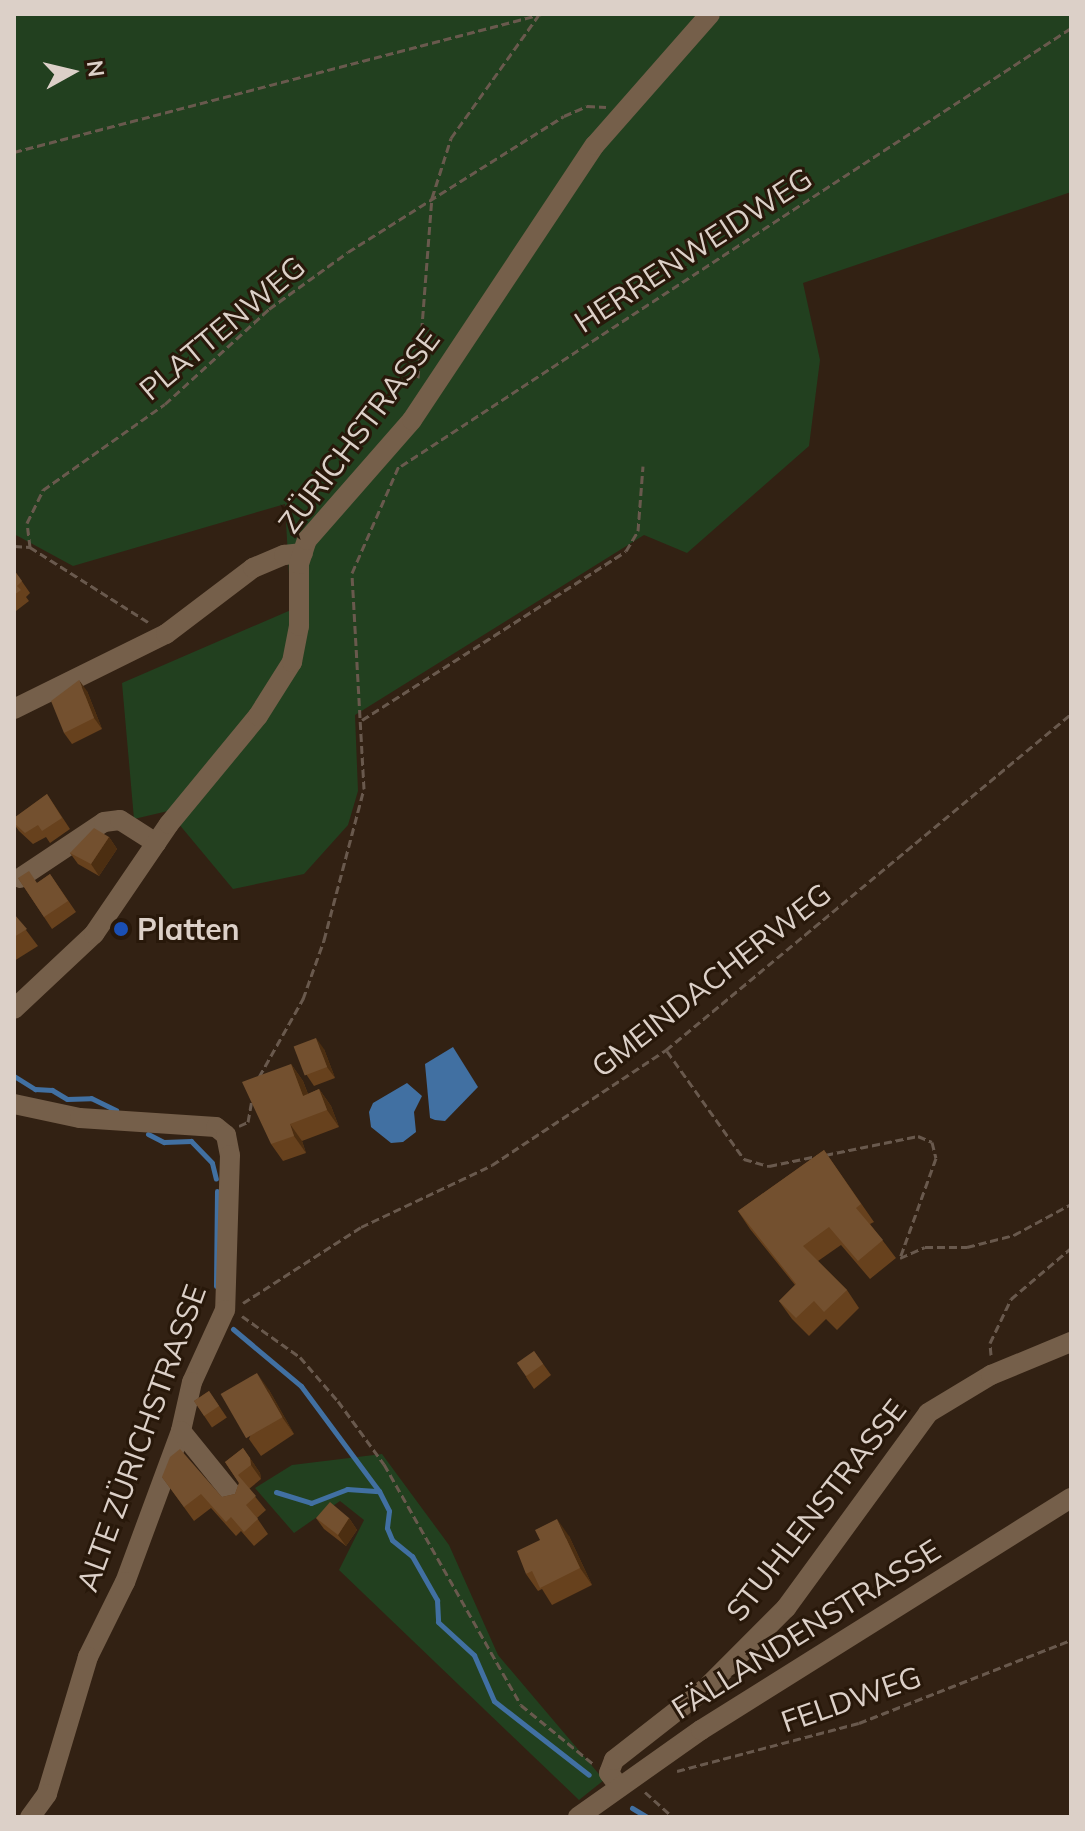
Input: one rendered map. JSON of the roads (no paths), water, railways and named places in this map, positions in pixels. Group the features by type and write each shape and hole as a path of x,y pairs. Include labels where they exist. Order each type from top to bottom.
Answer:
{"street":[{"name":"ZÜRICHSTRASSE","path":"14,1009 94,934 156,843 258,716 292,662 299,626 297,578 307,540 412,420 595,145 710,14"},
{"path":"14,709 166,634 253,568 284,555 303,553"},
{"path":"20,878 104,822 120,820 156,843"},
{"name":"ALTE ZÜRICHSTRASSE","path":"14,1104 80,1118 216,1127 226,1135 230,1155 225,1310 192,1382 181,1431 125,1582 88,1657 47,1794 30,1817"},
{"name":"STUHLENSTRASSE","path":"614,1779 614,1760 705,1689 786,1608 928,1413 991,1375 1071,1342"},
{"path":"181,1431 236,1499"},
{"name":"FÄLLANDENSTRASSE","path":"578,1817 614,1779 1071,1498"}],"water":[{"path":"453,1047 478,1087 445,1121 435,1120 430,1118 425,1064"},
{"path":"407,1083 422,1096 414,1112 416,1132 403,1142 391,1143 371,1127 369,1112 373,1103"}],"waterway":[{"path":"14,1076 35,1089 52,1090 67,1099 91,1098 116,1110"},
{"path":"148,1134 164,1142 191,1141 212,1163 216,1179"},
{"path":"216,1286 217,1191"},
{"path":"233,1329 301,1386 379,1491 389,1511 387,1528 392,1540 412,1556 437,1600 438,1622 474,1655 494,1701 589,1775"},
{"path":"276,1492 311,1503 347,1489 379,1491"},
{"path":"632,1808 647,1817"}],"place":[{"name":"Platten","path":"121,929"}]}
